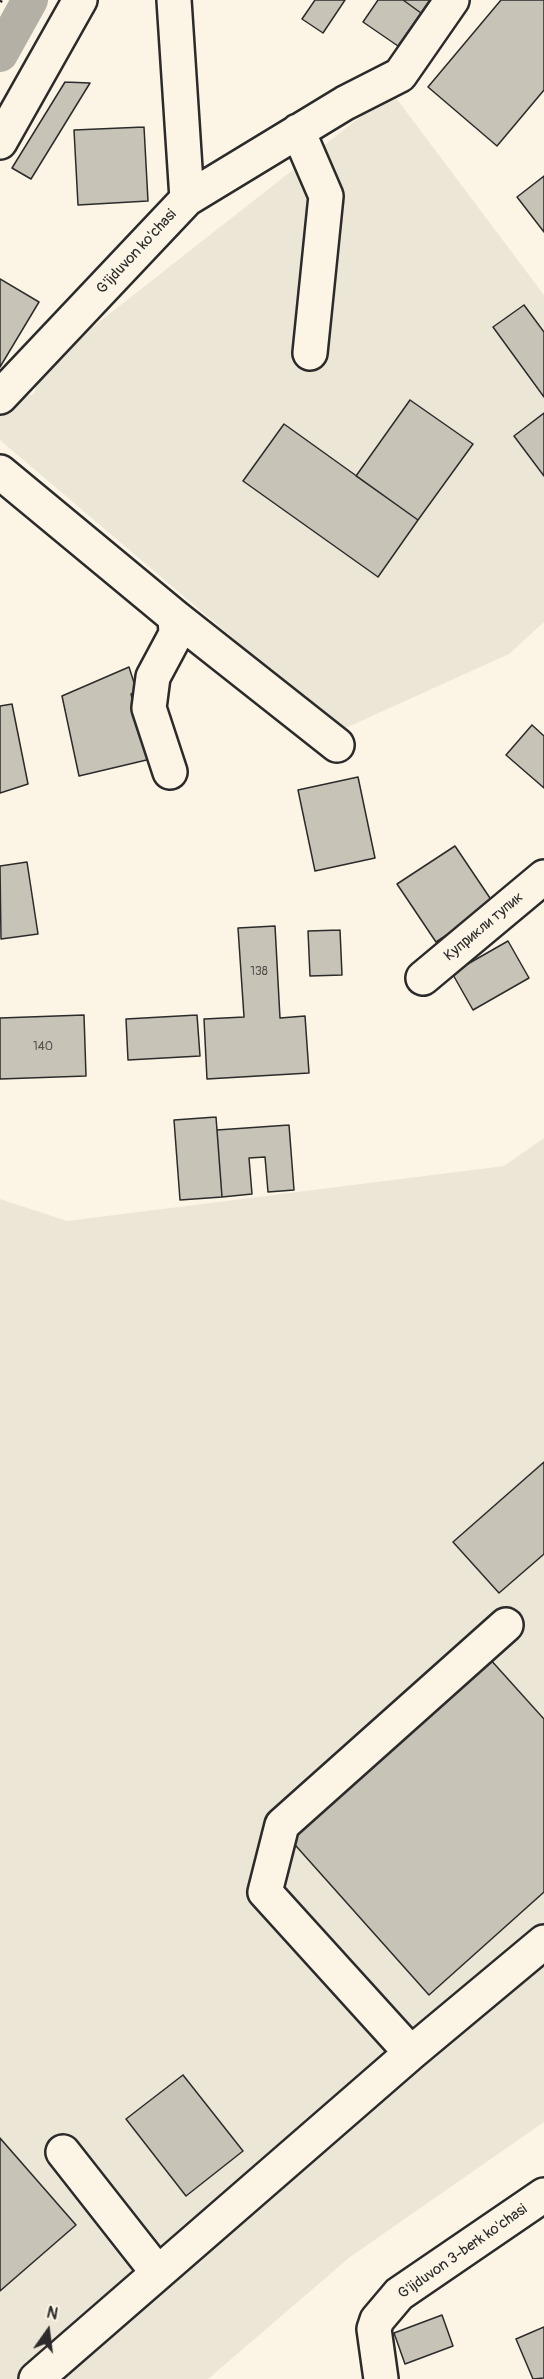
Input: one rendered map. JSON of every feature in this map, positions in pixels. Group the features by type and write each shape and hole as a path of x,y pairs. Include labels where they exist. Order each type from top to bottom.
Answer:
{"street":[{"path":"0,142 80,0"},
{"name":"G'ijduvon ko'chasi","path":"0,397 187,199 174,0"},
{"path":"187,199 345,103 400,75 452,0"},
{"path":"298,132 326,196 310,353"},
{"path":"0,472 175,617 337,745"},
{"path":"170,772 149,708 153,677 176,634 175,617"},
{"name":"Куприкли тупик","path":"423,978 544,876"},
{"path":"411,2053 265,1892 282,1825 506,1625"},
{"path":"36,2379 411,2053 544,1942"},
{"path":"63,2152 158,2273"},
{"name":"G'ijduvon 3-berk ko'chasi","path":"381,2379 374,2329 377,2320 399,2294 544,2195"}],"shaded area":[{"path":"396,98 544,295 544,622 509,654 341,730 0,440 0,415 14,399 34,394 43,366 373,107"},
{"path":"544,1138 544,2122 350,2257 208,2379 0,2379 0,1199 67,1221 504,1166"}],"building":[{"path":"315,0 345,0 323,33 302,19"},
{"path":"378,0 403,0 421,13 398,46 363,22"},
{"path":"403,0 430,0 421,13"},
{"path":"501,0 544,0 544,90 497,146 428,87"},
{"path":"65,82 90,83 31,179 12,168"},
{"path":"144,127 148,201 78,205 74,130"},
{"path":"544,176 544,232 517,197"},
{"path":"0,279 39,302 0,367"},
{"path":"524,305 544,332 544,397 493,327"},
{"path":"410,400 473,444 418,520 356,476"},
{"path":"544,413 544,476 514,436"},
{"path":"284,424 418,520 378,577 243,481"},
{"path":"129,667 137,692 131,694 142,740 155,758 79,776 62,696"},
{"path":"12,704 28,784 0,793 0,706"},
{"path":"532,725 544,736 544,788 506,755"},
{"path":"358,777 375,858 315,871 298,790"},
{"path":"455,846 494,904 436,942 397,884"},
{"path":"27,862 38,934 1,939 0,866"},
{"path":"275,926 280,1018 305,1016 309,1073 207,1079 204,1019 244,1017 238,928"},
{"path":"340,930 342,975 310,976 308,931"},
{"path":"508,941 529,978 473,1010 452,973"},
{"path":"84,1015 86,1076 0,1079 0,1018"},
{"path":"197,1015 200,1056 128,1060 126,1019"},
{"path":"216,1117 222,1197 180,1200 174,1120"},
{"path":"289,1125 294,1190 268,1192 265,1157 249,1158 252,1194 222,1197 217,1130"},
{"path":"544,1462 544,1554 499,1593 453,1542"},
{"path":"489,1658 544,1719 544,1892 429,1995 288,1837"},
{"path":"183,2075 243,2151 186,2196 126,2119"},
{"path":"0,2138 76,2225 0,2291"},
{"path":"442,2315 453,2346 405,2364 394,2333"},
{"path":"544,2327 544,2378 533,2379 516,2339"}],"waterway":[{"path":"0,54 30,0"}]}
